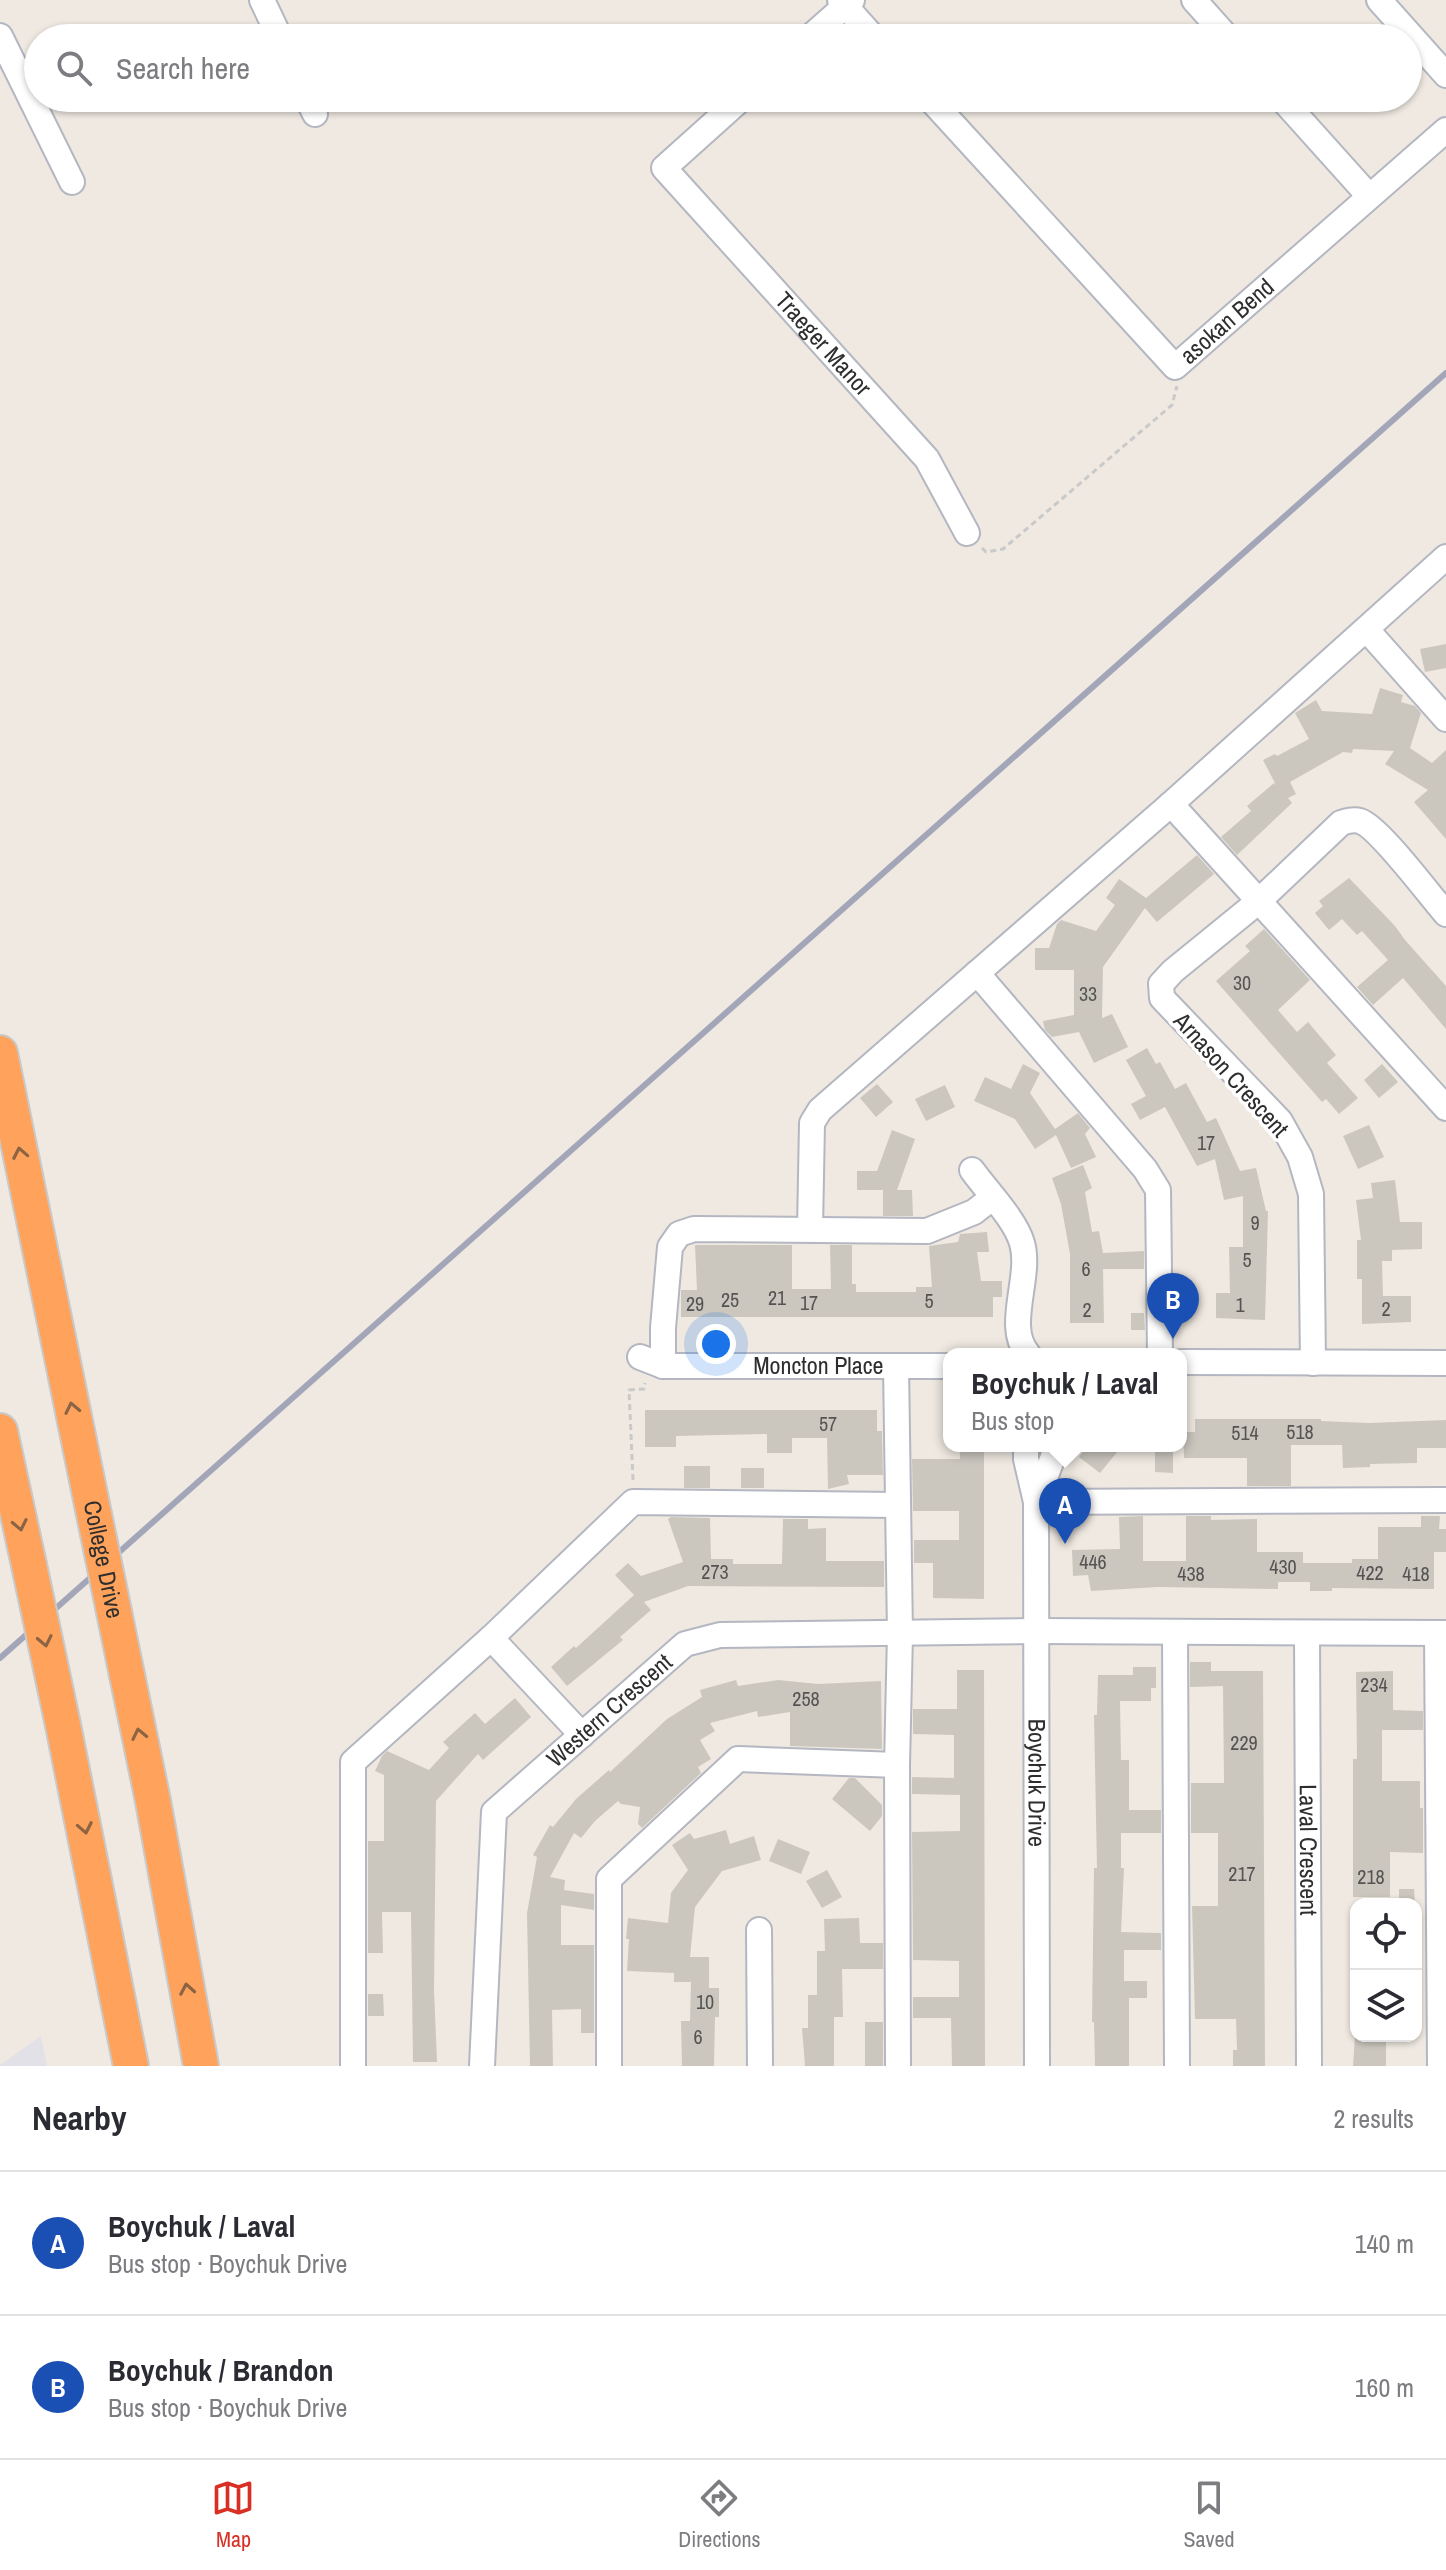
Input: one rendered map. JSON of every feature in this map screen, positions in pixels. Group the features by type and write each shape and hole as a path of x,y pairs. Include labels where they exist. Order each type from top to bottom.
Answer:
{"highway":[{"name":"College Drive","path":"0,1053 156,1816 201,2066"},
{"path":"0,1431 131,2066"}],"street":[{"path":"262,0 273,24"},
{"path":"1194,0 1215,24"},
{"path":"1379,0 1400,24"},
{"path":"823,24 846,2 863,24"},
{"path":"0,36 24,85"},
{"path":"1422,48 1446,75"},
{"path":"37,112 72,182"},
{"name":"Traeger Manor","path":"726,112 664,168 927,459 967,533"},
{"name":"asokan Bend","path":"942,112 1175,367 1446,130"},
{"path":"1294,112 1369,196"},
{"path":"810,1229 812,1123 820,1110 1171,804 1446,557"},
{"path":"1367,630 1446,719"},
{"path":"1171,804 1446,1108"},
{"name":"Arnason Crescent","path":"1313,1363 1311,1194 1300,1157 1280,1121 1162,998 1160,992 1165,977 1259,901 1341,823 1351,820 1361,821 1378,835 1446,914"},
{"path":"977,973 1145,1169 1158,1190 1160,1348"},
{"path":"972,1170 1014,1226 1023,1245 1023,1296 1017,1320 1023,1348"},
{"path":"663,1366 670,1247 679,1234 694,1229 927,1231 974,1212 992,1198"},
{"path":"1023,1296 1043,1348"},
{"name":"Moncton Place","path":"640,1357 663,1366 943,1366"},
{"path":"1187,1362 1446,1363"},
{"path":"896,1366 900,1634 898,2066"},
{"name":"Boychuk Drive","path":"1026,1452 1036,1502 1037,2066"},
{"name":"Boychuk Drive","path":"1036,1502 1055,1452"},
{"path":"1036,1502 1446,1500"},
{"path":"353,2066 353,1762 491,1638 633,1502 897,1505"},
{"path":"1038,1631 1442,1633 1440,2066"},
{"name":"Western Crescent","path":"482,2066 494,1812 685,1644 720,1635 1038,1631"},
{"path":"1175,1633 1177,2066"},
{"name":"Laval Crescent","path":"1307,1634 1309,2066"},
{"path":"491,1638 582,1735"},
{"path":"609,2066 609,1879 738,1759 897,1765"},
{"path":"759,1930 760,2066"}],"path":[{"path":"633,1502 629,1390 644,1389"}],"shaded area":[{"path":"41,2036 47,2066 0,2066 0,2065"}],"building":[{"path":"1446,644 1446,668 1425,672 1420,649"},
{"path":"1380,688 1403,695 1401,702 1415,706 1421,713 1410,748 1432,763 1446,750 1446,839 1414,802 1428,790 1385,764 1394,751 1353,749 1352,753 1343,752 1290,782 1296,794 1288,798 1292,803 1237,855 1221,837 1251,811 1247,806 1274,783 1276,785 1263,760 1309,739 1295,713 1316,700 1322,711 1372,714"},
{"path":"1197,855 1214,874 1157,922 1145,908 1103,967 1102,1018 1112,1014 1128,1047 1094,1063 1079,1032 1052,1037 1045,1030 1043,1021 1074,1015 1074,970 1035,970 1035,948 1049,948 1061,920 1096,931 1115,905 1106,898 1119,879 1146,898"},
{"path":"1349,878 1446,986 1446,1029 1403,978 1373,1005 1357,987 1388,960 1362,931 1357,935 1342,919 1329,930 1315,913 1323,906 1319,901"},
{"path":"1264,929 1310,980 1278,1010 1297,1032 1308,1022 1336,1055 1327,1063 1358,1098 1339,1114 1326,1099 1322,1102 1216,981 1250,951 1245,946"},
{"path":"1147,1048 1156,1064 1160,1062 1175,1089 1186,1083 1207,1122 1216,1118 1240,1171 1256,1168 1268,1211 1265,1320 1216,1318 1216,1293 1230,1293 1229,1247 1243,1247 1243,1196 1224,1200 1215,1159 1197,1166 1165,1107 1140,1120 1131,1104 1146,1096 1126,1060"},
{"path":"1023,1064 1040,1073 1030,1093 1055,1129 1078,1113 1090,1128 1085,1134 1096,1157 1071,1168 1056,1135 1035,1149 1015,1119 974,1101 985,1077 1011,1089"},
{"path":"1382,1064 1398,1082 1379,1098 1364,1080"},
{"path":"877,1084 893,1102 876,1117 860,1098"},
{"path":"945,1085 955,1107 926,1121 915,1099"},
{"path":"1369,1125 1384,1157 1358,1169 1343,1136"},
{"path":"892,1130 915,1139 897,1190 912,1190 913,1216 883,1216 883,1190 857,1190 857,1171 877,1171"},
{"path":"1083,1165 1092,1188 1085,1192 1092,1232 1099,1231 1103,1253 1144,1251 1144,1269 1103,1269 1104,1323 1070,1323 1070,1254 1061,1204 1052,1178"},
{"path":"1395,1180 1400,1222 1422,1222 1422,1249 1392,1250 1392,1261 1382,1261 1383,1296 1411,1296 1411,1322 1362,1324 1362,1279 1357,1279 1357,1240 1361,1240 1356,1200 1373,1198 1371,1183"},
{"path":"987,1232 989,1252 977,1252 981,1281 1002,1281 1002,1297 993,1297 993,1317 681,1317 681,1290 697,1290 695,1245 792,1245 792,1289 831,1289 830,1245 852,1245 852,1284 856,1284 856,1292 916,1292 916,1287 932,1287 929,1246 958,1242 960,1234"},
{"path":"1131,1313 1144,1313 1145,1330 1131,1330"},
{"path":"645,1410 877,1410 877,1431 882,1431 883,1475 847,1475 849,1484 828,1489 827,1438 792,1438 792,1453 767,1453 767,1434 676,1436 676,1447 645,1447"},
{"path":"1195,1419 1321,1419 1369,1423 1446,1420 1446,1448 1417,1448 1417,1463 1343,1468 1342,1445 1291,1445 1291,1486 1247,1486 1247,1458 1184,1458 1187,1432 1195,1432"},
{"path":"960,1452 984,1452 984,1599 933,1598 933,1563 914,1563 914,1540 959,1540 959,1511 913,1511 912,1459 960,1459"},
{"path":"1083,1452 1117,1452 1100,1473 1079,1457"},
{"path":"1155,1452 1173,1452 1173,1473 1155,1472"},
{"path":"684,1466 710,1466 710,1488 684,1488"},
{"path":"741,1468 764,1468 764,1488 741,1488"},
{"path":"1143,1516 1143,1561 1186,1561 1186,1516 1211,1516 1211,1520 1257,1519 1257,1552 1303,1552 1303,1563 1352,1563 1352,1559 1378,1559 1378,1527 1421,1527 1421,1516 1440,1516 1439,1529 1446,1529 1446,1552 1434,1552 1434,1589 1332,1588 1332,1591 1310,1591 1310,1582 1278,1582 1278,1589 1158,1587 1091,1591 1088,1575 1073,1576 1072,1550 1120,1549 1119,1517"},
{"path":"710,1518 711,1559 733,1559 733,1564 782,1564 783,1519 808,1519 808,1529 826,1528 826,1561 884,1561 884,1587 688,1586 644,1602 651,1610 620,1637 623,1640 567,1686 551,1667 634,1595 615,1575 628,1563 641,1576 683,1562 668,1519"},
{"path":"1190,1662 1211,1662 1211,1671 1263,1671 1265,2066 1233,2066 1233,2050 1237,2050 1236,2019 1195,2019 1192,1906 1218,1906 1218,1833 1191,1833 1191,1783 1224,1783 1223,1686 1190,1687"},
{"path":"1133,1667 1156,1667 1156,1688 1151,1688 1151,1701 1120,1701 1121,1760 1129,1760 1129,1810 1161,1810 1161,1833 1121,1833 1121,1868 1124,1868 1121,1932 1161,1933 1161,1950 1124,1950 1124,1981 1147,1981 1147,1998 1129,1998 1129,2066 1095,2066 1092,2022 1094,1868 1097,1868 1094,1715 1097,1715 1098,1675 1133,1675"},
{"path":"957,1670 984,1670 985,2066 952,2066 951,2018 913,2018 913,1997 959,1997 959,1961 913,1960 912,1832 960,1831 960,1795 912,1794 912,1777 954,1778 954,1735 913,1734 913,1709 957,1709"},
{"path":"1393,1671 1393,1710 1423,1711 1423,1730 1382,1730 1382,1781 1420,1781 1423,1853 1390,1852 1390,1897 1353,1897 1356,1672"},
{"path":"736,1680 738,1686 778,1680 818,1684 881,1681 882,1749 790,1746 790,1712 758,1717 757,1711 710,1723 715,1731 700,1740 711,1759 698,1767 701,1773 642,1828 638,1824 640,1807 618,1801 581,1838 574,1833 550,1877 565,1880 564,1890 594,1894 594,1910 561,1905 561,1945 594,1945 594,2033 581,2033 581,2009 552,2010 553,2066 530,2066 527,1913 537,1857 533,1855 550,1825 553,1827 576,1799 667,1719 702,1697 700,1690"},
{"path":"515,1698 531,1717 483,1760 478,1754 436,1801 434,1990 437,2062 413,2062 411,1912 382,1912 383,1953 368,1953 368,1841 384,1841 384,1775 375,1771 387,1751 429,1770 449,1748 443,1742 475,1713 485,1724"},
{"path":"849,1778 855,1778 882,1805 882,1816 870,1831 832,1799"},
{"path":"726,1830 730,1844 754,1836 761,1860 722,1871 695,1907 690,1957 709,1957 709,1988 719,1988 719,2017 715,2017 714,2066 682,2066 681,2021 690,2021 691,1982 674,1982 674,1973 627,1971 628,1918 668,1923 671,1893 688,1870 672,1845 690,1833 694,1839"},
{"path":"778,1839 810,1852 801,1874 769,1861"},
{"path":"827,1870 842,1897 822,1908 806,1881"},
{"path":"1399,1889 1414,1889 1415,1898 1399,1898"},
{"path":"859,1918 860,1943 883,1943 883,1969 842,1969 843,2017 834,2017 834,2066 805,2066 802,2028 808,2028 808,1995 817,1995 817,1951 825,1951 824,1919"},
{"path":"368,1994 383,1994 384,2016 368,2016"},
{"path":"865,2022 883,2022 883,2066 865,2066"},
{"path":"1355,2042 1386,2042 1386,2066 1353,2066"}],"railway":[{"path":"0,1658 1446,373"}],"place":[{"name":"Boychuk / Brandon","path":"1173,1339"},
{"name":"Boychuk / Laval","path":"1065,1544"}]}
